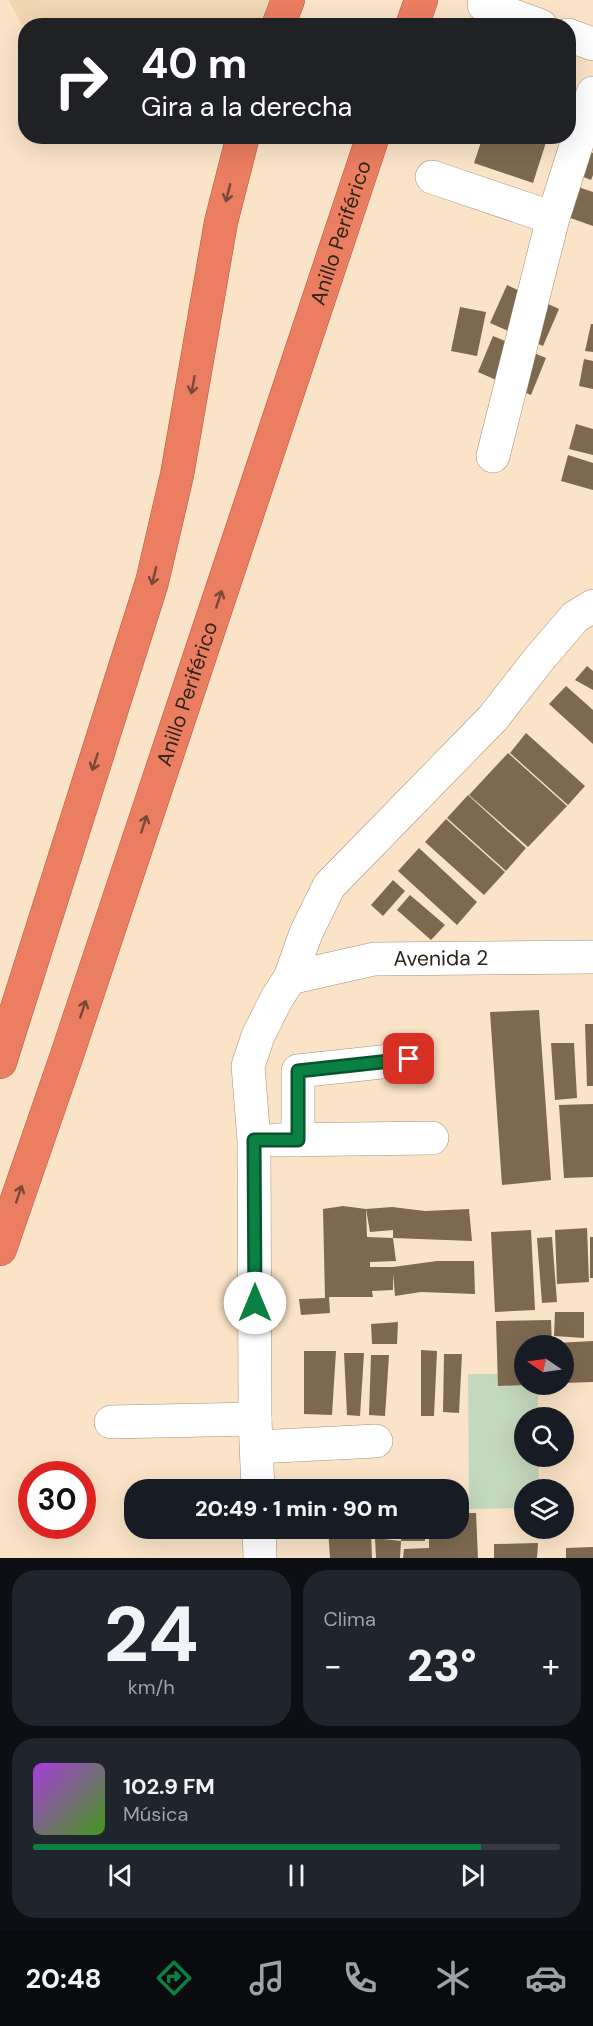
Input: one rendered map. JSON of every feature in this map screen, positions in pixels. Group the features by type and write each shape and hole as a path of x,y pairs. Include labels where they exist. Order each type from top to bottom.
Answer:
{"highway":[{"path":"281,18 288,0"},
{"path":"415,18 421,0"},
{"path":"1,1056 152,582 177,475 221,222 241,144"},
{"name":"Anillo Periférico","path":"0,1249 68,1052 370,144"}],"street":[{"path":"484,5 519,18"},
{"path":"576,38 593,44"},
{"path":"493,456 553,218 593,93"},
{"path":"432,177 553,218"},
{"path":"258,1479 254,1140 248,1066 258,1036 290,978 306,933 329,886 493,718 575,617 593,606"},
{"name":"Avenida 2","path":"290,978 374,959 593,957"},
{"path":"298,1140 298,1071 409,1059"},
{"path":"254,1140 432,1138"},
{"path":"111,1422 376,1440"},
{"path":"259,1539 260,1558"}],"shaded area":[{"path":"8,0 290,0 282,18 18,18"}],"green space":[{"path":"468,1374 514,1374 514,1395 538,1395 538,1407 514,1407 514,1467 538,1467 539,1479 514,1479 514,1508 469,1509"}],"building":[{"path":"480,144 545,144 533,183 474,163"},
{"path":"585,150 593,153 591,180 576,174"},
{"path":"572,185 593,192 593,226 562,215"},
{"path":"507,285 559,309 543,346 490,323"},
{"path":"460,307 486,312 477,356 451,351"},
{"path":"591,324 593,324 593,352 585,351"},
{"path":"493,336 546,358 531,395 478,372"},
{"path":"584,359 593,361 593,389 579,386"},
{"path":"576,424 593,429 593,455 569,449"},
{"path":"568,455 593,463 593,490 561,481"},
{"path":"587,666 593,671 593,690 575,680"},
{"path":"566,686 593,710 593,744 549,704"},
{"path":"526,733 585,786 568,805 510,753"},
{"path":"508,753 567,806 528,847 469,795"},
{"path":"468,795 526,848 506,871 447,818"},
{"path":"446,819 505,872 484,895 425,842"},
{"path":"419,848 477,902 457,925 398,871"},
{"path":"393,880 405,891 383,916 371,905"},
{"path":"410,895 445,925 431,940 397,910"},
{"path":"539,1010 551,1180 502,1185 490,1012"},
{"path":"585,1024 593,1024 593,1086 587,1086"},
{"path":"551,1043 574,1043 577,1098 555,1100"},
{"path":"593,1104 593,1177 564,1178 559,1105"},
{"path":"343,1206 366,1209 367,1237 393,1238 396,1261 370,1262 370,1267 393,1267 437,1261 474,1261 475,1294 421,1292 395,1296 393,1273 393,1290 372,1291 373,1297 329,1297 330,1313 301,1315 299,1299 325,1298 323,1209"},
{"path":"392,1207 425,1211 469,1209 472,1241 393,1238 393,1230 370,1232 366,1209"},
{"path":"587,1228 589,1282 557,1284 555,1230"},
{"path":"531,1230 535,1310 495,1312 491,1232"},
{"path":"552,1237 557,1302 542,1303 537,1238"},
{"path":"590,1237 593,1237 593,1278 590,1278"},
{"path":"555,1312 584,1312 584,1338 574,1337 574,1335 554,1335"},
{"path":"551,1320 552,1335 514,1335 514,1385 498,1386 496,1321"},
{"path":"398,1322 397,1344 372,1344 371,1324"},
{"path":"593,1341 593,1382 574,1383 574,1342"},
{"path":"421,1350 437,1351 434,1416 421,1416"},
{"path":"304,1351 336,1351 332,1415 304,1414"},
{"path":"344,1353 364,1353 360,1416 347,1415"},
{"path":"444,1354 462,1354 459,1413 443,1412"},
{"path":"371,1355 389,1355 385,1416 369,1415"},
{"path":"469,1513 476,1513 478,1558 403,1558 404,1549 429,1548 429,1539 469,1539"},
{"path":"329,1539 371,1539 372,1558 330,1558"},
{"path":"375,1539 401,1541 400,1558 376,1558"},
{"path":"401,1539 425,1539 425,1541 401,1541"},
{"path":"538,1543 537,1558 494,1558 494,1544"},
{"path":"593,1547 593,1558 566,1558 566,1548"}],"route":[{"path":"255,1303 254,1140 298,1140 298,1071 409,1059"}]}
